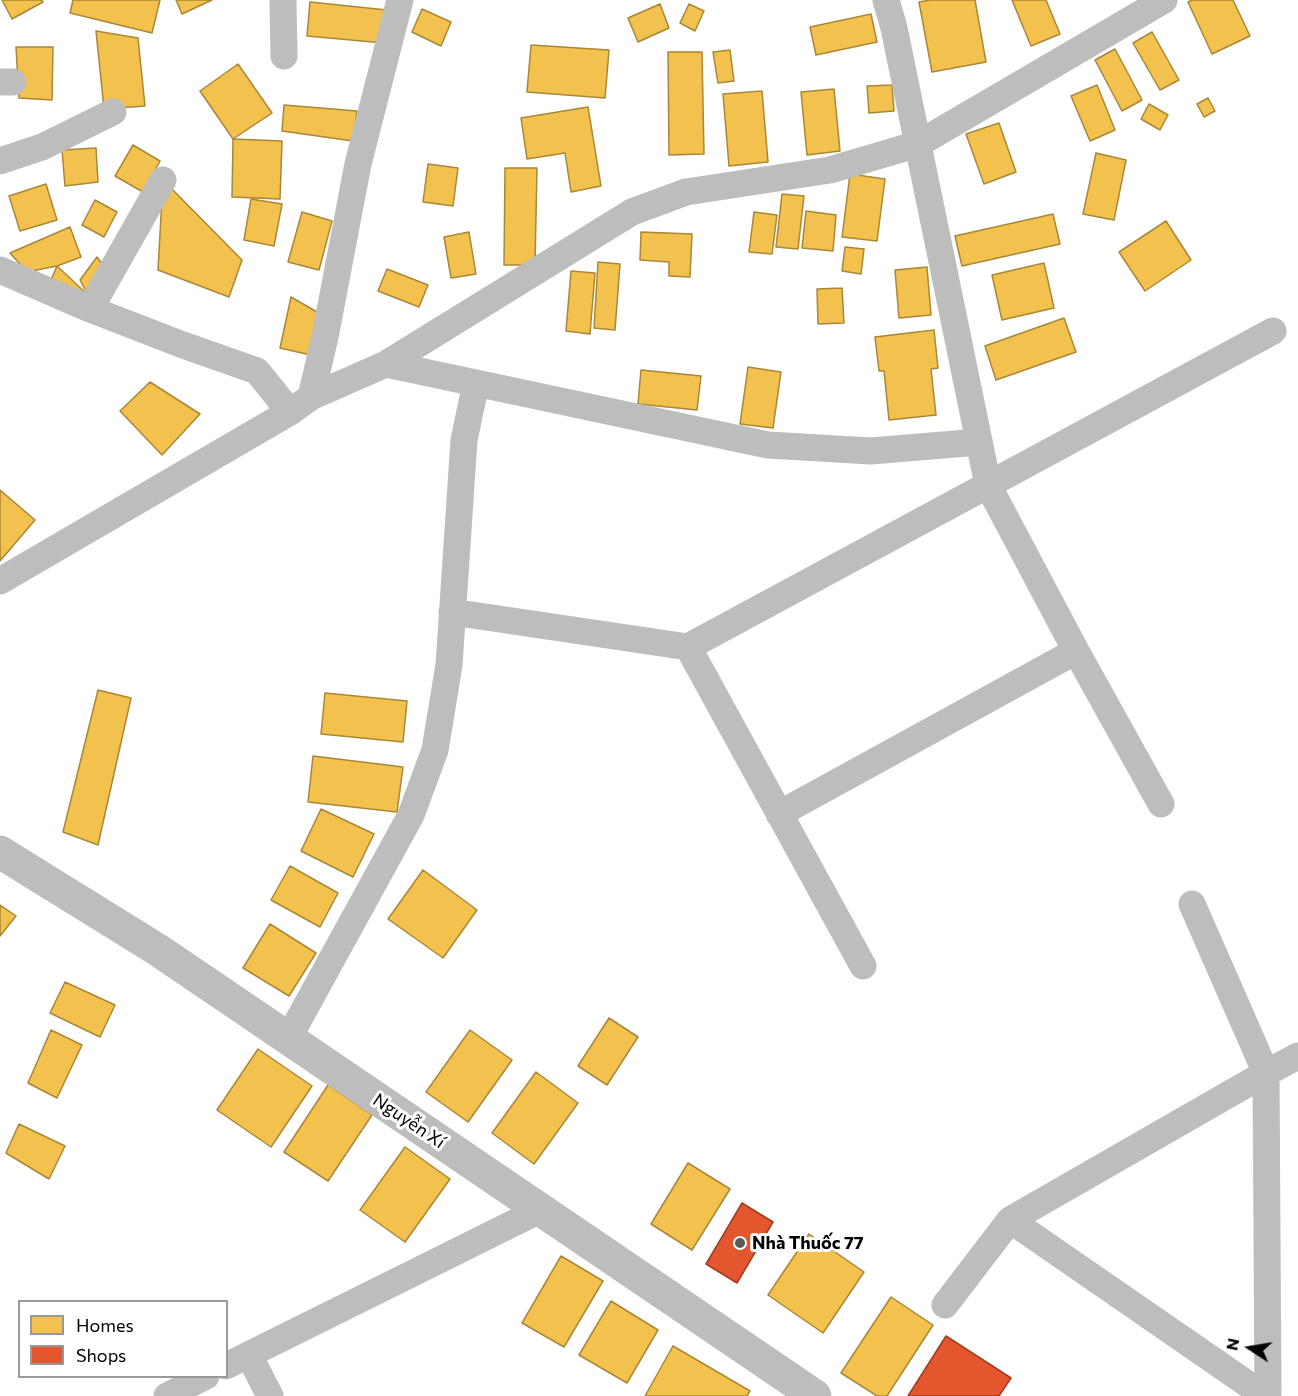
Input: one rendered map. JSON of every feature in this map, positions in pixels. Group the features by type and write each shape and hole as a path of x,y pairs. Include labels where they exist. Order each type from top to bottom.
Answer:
{"street":[{"path":"283,0 284,56"},
{"path":"300,404 325,337 358,164 401,0"},
{"path":"886,0 894,28 988,484 1076,651 1161,804"},
{"path":"0,580 300,404 386,364 632,212 686,192 830,170 918,144 1164,0"},
{"path":"0,161 42,147 113,112"},
{"path":"90,309 163,180"},
{"path":"0,270 90,309 257,371 300,404"},
{"path":"452,612 688,647 1273,331"},
{"path":"386,364 768,445 871,451 979,442"},
{"path":"288,1039 411,814 435,750 449,665 464,440 476,383"},
{"path":"688,647 863,966"},
{"path":"779,814 1076,651"},
{"name":"Nguyễn Xí","path":"0,852 158,951 814,1396"},
{"path":"1192,904 1266,1073 1266,1396"},
{"path":"945,1305 1010,1220 1298,1056"},
{"path":"270,1396 238,1361 540,1210"},
{"path":"1010,1220 1266,1396"},
{"path":"167,1396 204,1378"}],"building: Homes":[{"path":"2,0 42,0 43,2 12,19"},
{"path":"73,0 160,0 152,33 70,13"},
{"path":"176,0 212,0 182,14"},
{"path":"975,0 986,62 932,72 919,2"},
{"path":"1012,0 1046,0 1060,34 1031,46"},
{"path":"1192,0 1233,0 1250,36 1212,54 1188,2"},
{"path":"310,2 387,10 384,43 307,36"},
{"path":"660,4 669,28 638,42 628,18"},
{"path":"689,4 704,11 695,31 680,23"},
{"path":"422,9 451,22 441,46 412,32"},
{"path":"871,14 877,42 816,55 810,27"},
{"path":"96,31 138,38 145,106 104,109"},
{"path":"1152,32 1179,80 1160,90 1133,43"},
{"path":"531,45 609,50 605,98 527,92"},
{"path":"16,47 53,47 52,100 19,98"},
{"path":"1115,49 1142,100 1122,111 1095,60"},
{"path":"730,50 734,81 718,83 713,52"},
{"path":"668,52 702,52 704,154 669,155"},
{"path":"238,64 272,113 233,139 200,91"},
{"path":"892,85 894,111 869,113 867,86"},
{"path":"1097,85 1115,130 1090,141 1071,96"},
{"path":"834,89 840,151 807,155 801,92"},
{"path":"762,91 768,162 729,166 723,94"},
{"path":"1208,98 1215,111 1204,117 1197,104"},
{"path":"1149,104 1168,115 1160,130 1141,119"},
{"path":"284,105 357,111 353,141 282,131"},
{"path":"588,107 601,186 571,192 565,153 527,159 521,118"},
{"path":"999,123 1016,172 984,184 966,134"},
{"path":"233,139 282,141 280,199 232,197"},
{"path":"133,145 160,161 143,192 115,176"},
{"path":"96,148 98,182 65,186 62,150"},
{"path":"1096,153 1126,160 1114,220 1083,214"},
{"path":"428,164 458,168 453,206 423,202"},
{"path":"505,168 537,168 535,265 504,265"},
{"path":"850,174 885,179 877,241 842,237"},
{"path":"163,180 242,260 229,297 158,270"},
{"path":"46,184 57,220 20,231 9,196"},
{"path":"782,194 804,196 798,249 776,247"},
{"path":"251,199 282,204 274,246 244,240"},
{"path":"95,200 117,212 104,237 82,225"},
{"path":"806,211 836,215 833,251 802,248"},
{"path":"302,212 332,221 319,270 288,262"},
{"path":"754,212 777,215 772,254 749,252"},
{"path":"1053,214 1060,244 962,266 955,236"},
{"path":"1166,221 1191,260 1145,291 1119,252"},
{"path":"70,227 81,257 57,266 27,272 10,253"},
{"path":"469,232 476,274 451,278 444,237"},
{"path":"641,232 692,234 690,277 669,276 669,262 640,260"},
{"path":"845,247 864,249 861,274 842,271"},
{"path":"97,257 105,268 88,295 80,280"},
{"path":"598,262 620,264 615,330 594,328"},
{"path":"1044,263 1054,308 1002,320 992,275"},
{"path":"57,266 88,295 50,282"},
{"path":"927,267 931,315 899,318 895,270"},
{"path":"387,269 428,285 419,307 378,291"},
{"path":"571,271 595,273 590,334 566,331"},
{"path":"842,288 844,323 818,324 817,289"},
{"path":"291,297 324,316 315,356 280,348"},
{"path":"1064,318 1076,352 996,380 985,346"},
{"path":"934,330 938,368 931,369 936,415 889,420 884,371 879,371 875,337"},
{"path":"748,367 781,372 773,428 740,424"},
{"path":"641,370 701,376 697,410 638,404"},
{"path":"150,382 200,414 162,455 120,411"},
{"path":"0,490 35,520 0,561"},
{"path":"98,690 131,698 98,845 63,832"},
{"path":"325,693 407,701 403,742 321,734"},
{"path":"313,756 403,767 397,812 308,802"},
{"path":"321,809 374,834 353,877 301,851"},
{"path":"290,866 338,893 320,927 271,900"},
{"path":"423,870 477,910 443,958 388,919"},
{"path":"0,905 16,916 0,936"},
{"path":"270,924 316,953 289,996 243,968"},
{"path":"65,982 115,1005 100,1037 50,1013"},
{"path":"609,1018 638,1037 607,1085 578,1066"},
{"path":"51,1030 82,1045 57,1098 28,1083"},
{"path":"470,1030 512,1060 468,1122 426,1092"},
{"path":"258,1049 312,1086 271,1147 217,1110"},
{"path":"536,1072 578,1103 534,1164 492,1133"},
{"path":"328,1085 372,1115 328,1181 284,1152"},
{"path":"19,1124 65,1146 49,1179 6,1153"},
{"path":"405,1147 450,1179 405,1242 360,1210"},
{"path":"688,1163 730,1189 692,1250 651,1224"},
{"path":"809,1234 864,1272 823,1333 768,1295"},
{"path":"561,1256 603,1281 564,1347 522,1323"},
{"path":"891,1297 933,1325 887,1396 877,1396 841,1373"},
{"path":"611,1301 658,1330 627,1383 579,1355"},
{"path":"673,1346 750,1391 747,1396 645,1396"}],"building: Shops":[{"name":"Nhà Thuốc 77","path":"742,1203 773,1222 737,1283 706,1264"},
{"path":"946,1336 1011,1378 999,1396 908,1396"}],"place":[{"name":"Nhà Thuốc 77","path":"740,1243"}]}
